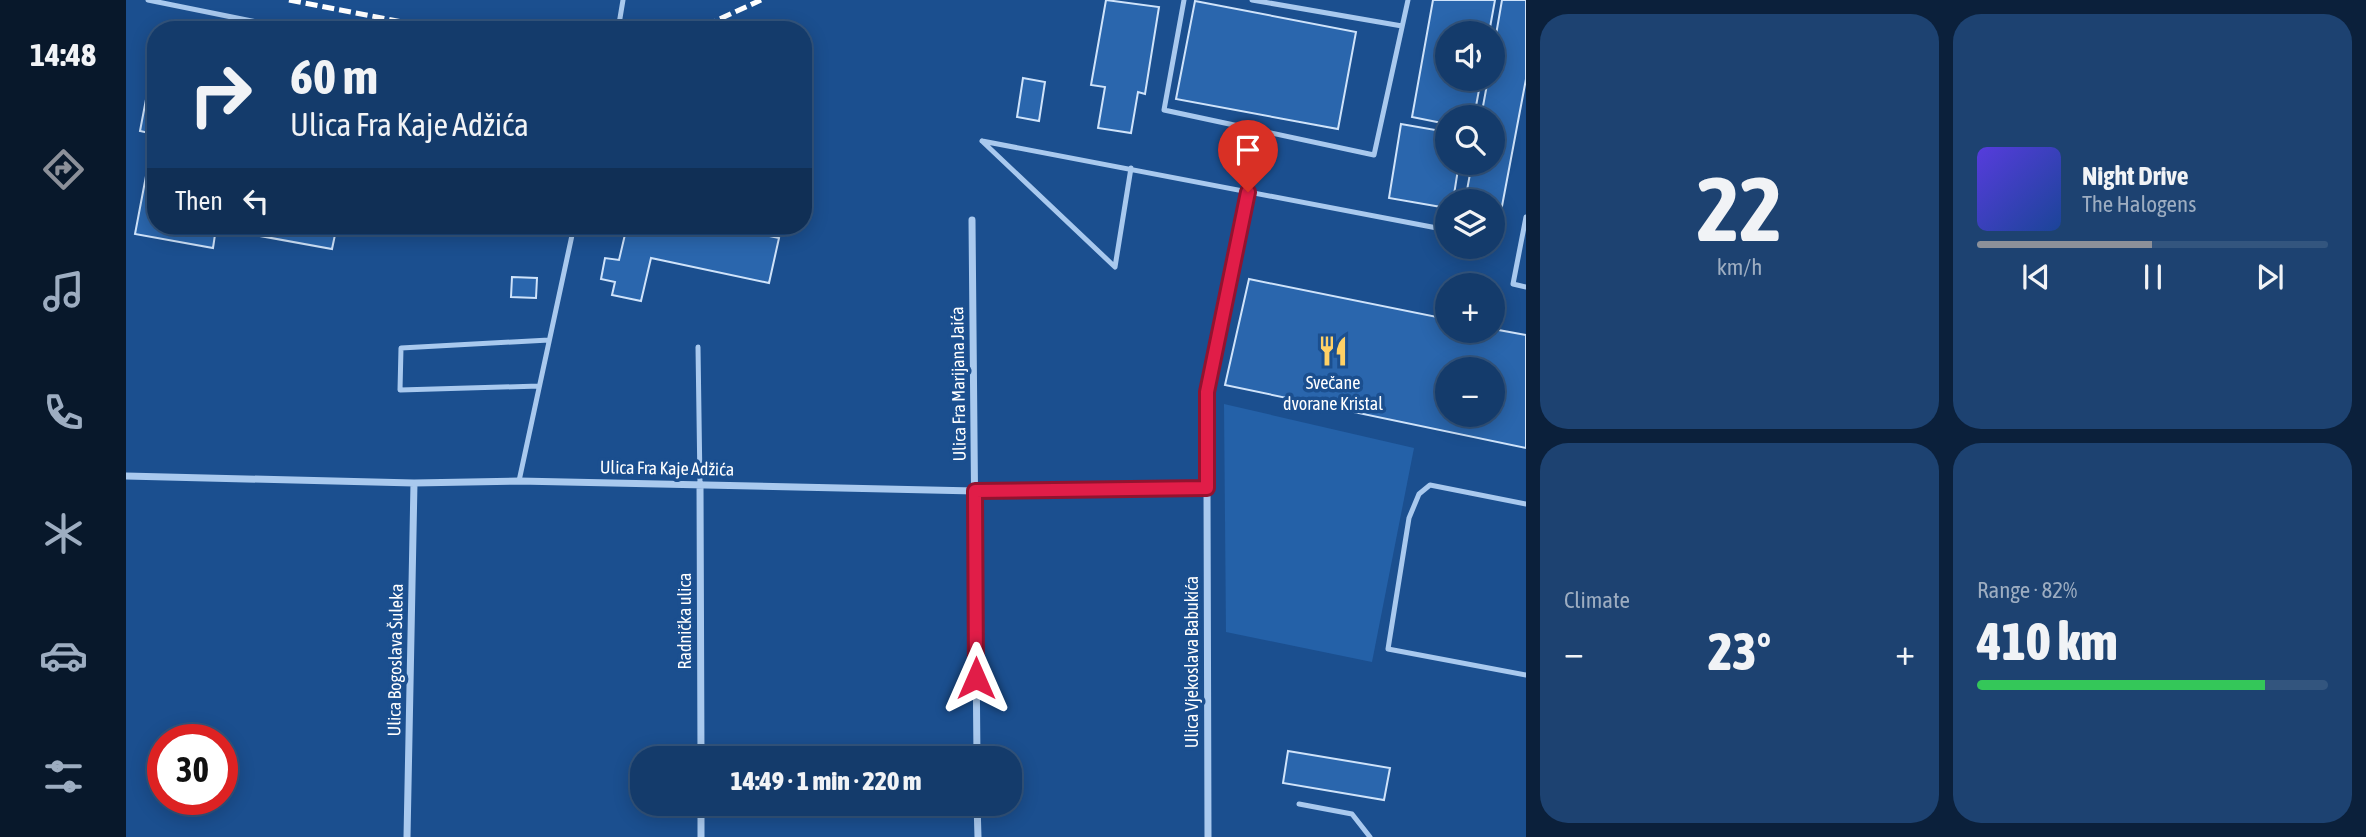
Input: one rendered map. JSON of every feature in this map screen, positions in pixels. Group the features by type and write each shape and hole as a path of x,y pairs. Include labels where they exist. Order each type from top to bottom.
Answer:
{"street":[{"name":"Ulica Fra Marijana Jaića","path":"972,220 977,746"},
{"name":"Ulica Fra Kaje Adžića","path":"126,477 414,483 520,481 975,491 1207,488"},
{"name":"Ulica Bogoslava Šuleka","path":"407,837 414,483"},
{"name":"Radnička ulica","path":"700,484 701,746"},
{"name":"Ulica Vjekoslava Babukića","path":"1207,488 1208,837"},
{"path":"701,816 701,837"},
{"path":"977,816 978,837"}],"lane":[{"path":"148,0 252,21"},
{"path":"620,21 623,0"},
{"path":"1184,0 1164,110 1374,155 1408,0"},
{"path":"1252,0 1402,26"},
{"path":"1131,168 1115,267 982,141 1131,168 1435,228"},
{"path":"1207,488 1207,392 1248,192"},
{"path":"1526,217 1513,284 1526,287"},
{"path":"520,481 573,235"},
{"path":"540,386 400,390 401,348 549,340"},
{"path":"698,347 700,484"},
{"path":"1526,504 1430,485 1419,494 1409,518 1388,649 1526,675"},
{"path":"1299,804 1352,814 1370,837"}],"shaded area":[{"path":"1224,404 1414,448 1372,662 1226,632"}],"building":[{"path":"1106,0 1159,7 1145,94 1138,92 1131,133 1098,128 1105,87 1091,85"},
{"path":"1433,0 1495,0 1491,21 1435,21 1435,91 1479,91 1476,105 1435,105 1435,122 1412,117"},
{"path":"1502,0 1526,0 1526,79 1505,190 1467,189 1470,175 1505,175 1505,105 1483,105 1486,91 1505,91 1505,21 1498,21"},
{"path":"1195,1 1356,32 1338,129 1176,99"},
{"path":"1023,78 1045,82 1039,121 1017,117"},
{"path":"147,94 147,132 140,131"},
{"path":"1401,124 1435,130 1435,175 1457,175 1455,189 1435,189 1435,206 1389,198"},
{"path":"147,171 147,235 215,235 213,248 135,234"},
{"path":"255,235 335,235 332,249"},
{"path":"625,235 764,235 779,238 769,283 651,258 641,301 612,295 615,282 601,279 605,258 619,260"},
{"path":"512,277 537,278 536,298 511,297"},
{"path":"1249,279 1435,317 1435,343 1505,343 1505,331 1526,335 1526,448 1225,385"},
{"path":"1288,751 1390,768 1384,800 1283,783"}],"railway":[{"path":"289,0 398,21"},
{"path":"715,21 761,0"}],"place":[{"name":"Svečane dvorane Kristal","path":"1333,351"}],"route":[{"path":"976,678 975,491 1207,488 1207,392 1248,192"}]}
